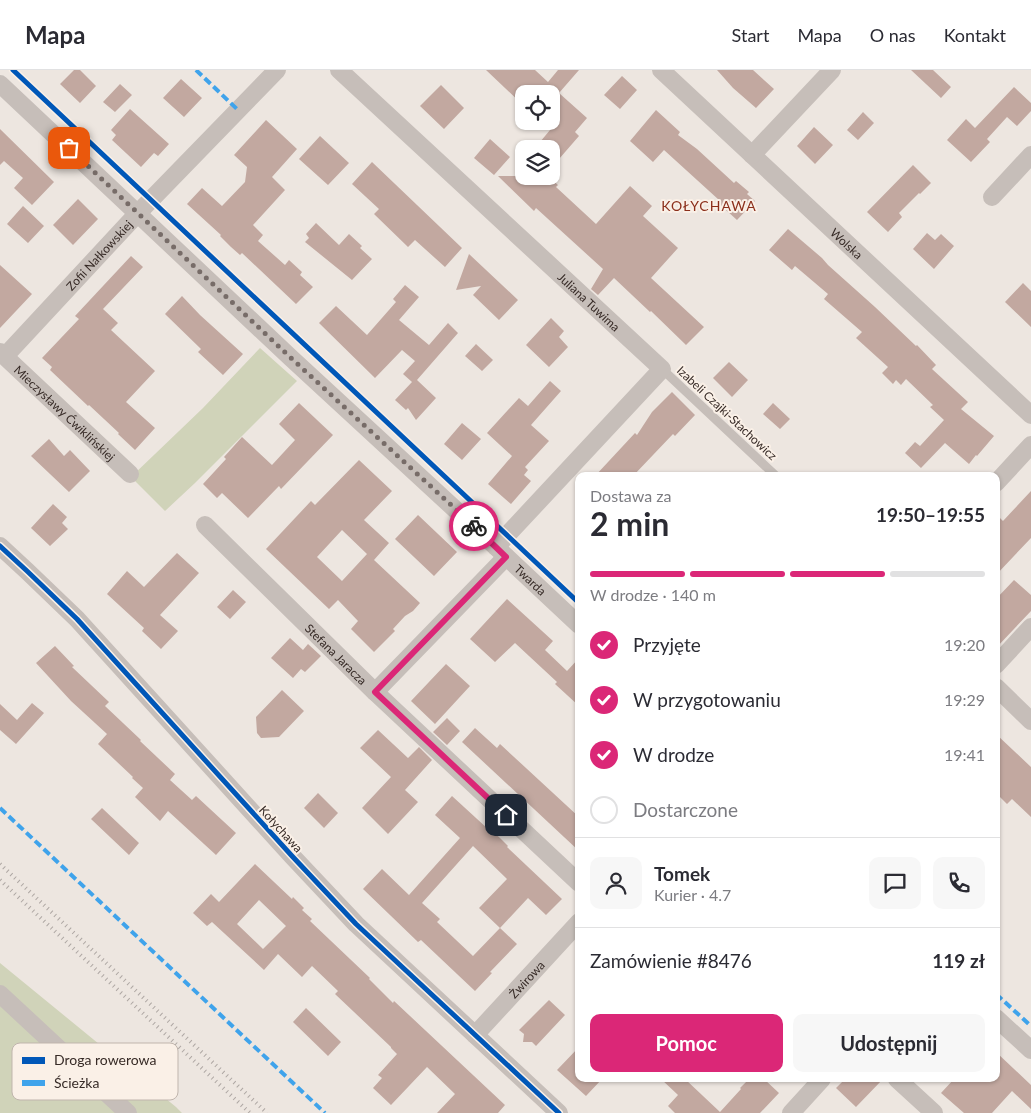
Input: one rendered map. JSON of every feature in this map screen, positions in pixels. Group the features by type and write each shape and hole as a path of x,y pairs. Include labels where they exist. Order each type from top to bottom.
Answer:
{"street":[{"name":"Zofii Nałkowskiej","path":"2,354 277,70"},
{"name":"Juliana Tuwima","path":"339,70 662,369"},
{"name":"Wolska","path":"661,70 1031,415"},
{"path":"752,155 832,70"},
{"name":"Twarda","path":"0,84 575,621"},
{"path":"992,197 1031,156"},
{"name":"Mieczysławy Ćwiklińskiej","path":"2,354 130,474"},
{"path":"501,552 662,369"},
{"path":"1000,479 1031,445"},
{"name":"Stefana Jaracza","path":"205,525 375,692 501,552"},
{"name":"Kołychawa","path":"0,546 83,626 326,893 363,931 559,1113"},
{"path":"1000,661 1031,626"},
{"path":"1000,691 1031,720"},
{"path":"375,692 575,879"},
{"name":"Żwirowa","path":"475,1035 575,926"},
{"path":"0,994 53,1043"},
{"path":"1000,1022 1031,1050"},
{"path":"791,1113 819,1082"},
{"path":"899,1082 934,1113"},
{"path":"114,1100 128,1113"}],"lane":[{"name":"Izabeli Czajki-Stachowicz","path":"662,369 772,472"}],"green space":[{"path":"260,348 297,381 165,511 131,477 203,408"},
{"path":"0,963 98,1043 12,1043 12,1100 167,1100 182,1113 0,1113"}],"building":[{"path":"74,70 80,70 96,86 80,103 60,84"},
{"path":"486,70 535,70 548,82 558,70 579,70 560,92 560,85 515,85 515,97"},
{"path":"717,70 753,70 774,89 756,108 733,88"},
{"path":"911,70 933,70 951,87 941,98"},
{"path":"622,76 637,90 620,109 604,95"},
{"path":"181,79 202,98 184,117 163,98"},
{"path":"120,84 132,95 115,112 103,102"},
{"path":"441,85 464,108 444,129 420,106"},
{"path":"1014,87 1031,103 1031,111 1017,126 1007,117 987,139 990,142 971,162 947,140 966,119 975,128"},
{"path":"560,94 587,118 575,132 579,136 560,158 560,140 542,140 550,130 560,130"},
{"path":"130,109 169,144 158,156 154,153 141,167 112,140 116,135 111,130"},
{"path":"656,110 680,132 678,135 697,149 734,183 736,181 749,192 747,194 755,201 737,220 717,202 719,200 664,150 653,162 630,141"},
{"path":"863,112 874,123 858,140 847,130"},
{"path":"266,120 297,149 272,177 285,190 253,225 263,235 258,241 285,265 289,260 302,272 300,275 313,287 296,304 242,253 240,255 231,247 221,235 187,204 202,188 222,206 245,182 247,167 234,155"},
{"path":"814,127 833,145 815,164 797,146"},
{"path":"0,129 54,182 32,205 14,188 23,178 4,161 0,165"},
{"path":"320,136 349,163 328,185 299,159"},
{"path":"490,139 510,157 494,175 474,158"},
{"path":"372,162 462,248 445,267 415,240 408,247 374,214 379,209 352,184"},
{"path":"913,165 931,183 899,213 902,217 888,232 867,212"},
{"path":"498,176 515,176 515,185 558,185 556,187 596,224 630,186 652,206 643,216 678,248 651,278 704,327 686,345 614,278 598,295 591,289 603,269 536,208 534,211"},
{"path":"78,199 98,219 73,245 53,225"},
{"path":"23,206 44,226 28,243 7,224"},
{"path":"316,223 339,245 349,234 372,259 352,280 305,242 309,238 306,234"},
{"path":"788,229 917,345 936,365 932,369 968,402 961,409 994,436 969,464 945,443 921,468 905,453 915,442 920,446 944,420 930,407 933,405 906,379 901,385 896,380 893,384 882,373 888,367 856,338 862,332 824,299 828,294 795,266 792,270 769,250"},
{"path":"927,233 935,240 941,234 954,246 934,269 913,249"},
{"path":"469,254 518,300 499,320 473,295 481,286 456,290"},
{"path":"131,256 143,267 103,309 118,323 111,330 155,371 126,402 155,428 135,450 50,370 52,367 42,358 79,319 75,316"},
{"path":"0,265 32,294 0,328"},
{"path":"1023,283 1031,291 1031,327 1005,302"},
{"path":"405,285 419,297 399,320 429,345 448,323 458,333 417,380 436,398 416,420 408,408 406,410 395,400 412,382 403,374 415,361 402,350 375,378 319,323 336,306 367,335 396,302 393,299"},
{"path":"182,296 243,354 223,375 198,352 201,349 165,314"},
{"path":"551,318 564,331 559,337 568,347 549,367 526,345"},
{"path":"476,344 493,360 482,371 465,356"},
{"path":"729,362 748,380 732,397 713,378"},
{"path":"550,381 561,391 531,425 549,441 525,467 528,470 524,475 531,481 511,504 488,484 512,456 487,433 519,398 528,406"},
{"path":"672,392 695,415 675,436 673,434 637,472 599,472 635,433 637,435 652,412"},
{"path":"299,403 333,435 281,489 279,486 248,518 222,493 217,498 203,484 226,459 224,457 242,437 272,465 295,440 279,424"},
{"path":"773,403 790,419 780,429 763,414"},
{"path":"462,423 481,439 462,460 444,444"},
{"path":"49,439 64,456 70,450 90,471 69,492 31,456"},
{"path":"359,460 392,491 364,520 389,543 374,560 420,603 405,616 393,629 395,631 374,652 351,629 358,621 338,600 329,609 266,549 311,501 315,505","holes":["342,530 367,554 342,581 317,557"]},
{"path":"1031,491 1031,538 1000,571 1000,518 1003,521"},
{"path":"53,504 67,517 62,523 68,529 50,546 31,528"},
{"path":"418,515 457,552 434,576 395,539"},
{"path":"177,553 199,573 160,615 178,631 161,649 142,631 144,628 107,594 127,571 144,587"},
{"path":"1014,580 1031,595 1031,611 1000,644 1000,595"},
{"path":"233,590 246,602 230,619 217,607"},
{"path":"507,599 553,641 545,650 567,671 575,662 575,702 555,684 557,682 515,643 495,662 470,639"},
{"path":"290,638 303,650 308,644 321,656 305,672 301,669 293,678 271,658"},
{"path":"55,646 74,666 72,667 109,702 105,706 175,774 170,780 192,800 196,796 236,833 216,855 168,811 160,821 135,797 143,788 98,744 107,734 71,701 36,663"},
{"path":"446,664 470,686 435,724 411,701"},
{"path":"282,690 304,711 279,737 261,738 257,733 256,717"},
{"path":"32,703 44,713 16,744 0,730 0,704 17,720"},
{"path":"447,718 460,731 447,745 433,732"},
{"path":"475,728 497,748 500,744 575,813 575,847 462,742"},
{"path":"378,730 408,758 419,747 432,760 405,790 418,802 388,834 362,808 391,777 360,748"},
{"path":"1000,738 1031,767 1031,817 1012,799 1007,804 1000,797"},
{"path":"318,793 338,813 324,828 304,808"},
{"path":"452,796 500,838 507,847 562,899 546,915 528,898 500,928 517,944 475,991 421,940 418,942 363,889 382,869 409,895 460,838 435,815","holes":["473,846 507,879 479,908 500,928 473,956 437,922 440,919 422,903"]},
{"path":"102,808 139,843 129,855 91,819"},
{"path":"255,864 304,908 302,910 312,919 310,921 370,978 393,1003 394,1001 505,1105 498,1113 437,1113 455,1094 427,1067 391,1105 373,1088 382,1078 378,1075 397,1054 335,994 338,991 312,966 302,977 278,954 264,970 212,922 207,926 193,913 211,894 219,902","holes":["259,900 286,926 263,949 237,924"]},
{"path":"549,1000 565,1015 536,1046 532,1042 523,1042 524,1034 519,1030"},
{"path":"306,1008 341,1042 328,1056 293,1022"},
{"path":"575,1051 575,1082 599,1082 586,1096 557,1070"},
{"path":"1000,1056 1031,1085 1031,1109 1012,1091 992,1113 964,1113 941,1093 951,1082 1000,1082"},
{"path":"664,1082 688,1082 720,1112 746,1082 767,1082 779,1093 760,1113 675,1113 668,1106 678,1095"},
{"path":"842,1082 880,1082 856,1107 836,1088"}],"railway":[{"path":"0,864 267,1113"},
{"path":"0,880 175,1043"},
{"path":"178,1046 250,1113"}],"marked path":[{"path":"196,70 238,110"},
{"path":"0,808 325,1113"},
{"path":"1000,998 1031,1026"}],"cycle path":[{"path":"13,70 575,599"},
{"path":"0,546 77,619 356,924 559,1113"}],"way so far":[{"path":"69,148 291,358 474,526"}],"district":[{"name":"KOŁYCHAWA","path":"709,205"}],"route":[{"path":"474,526 506,557 375,692 506,815"}]}
